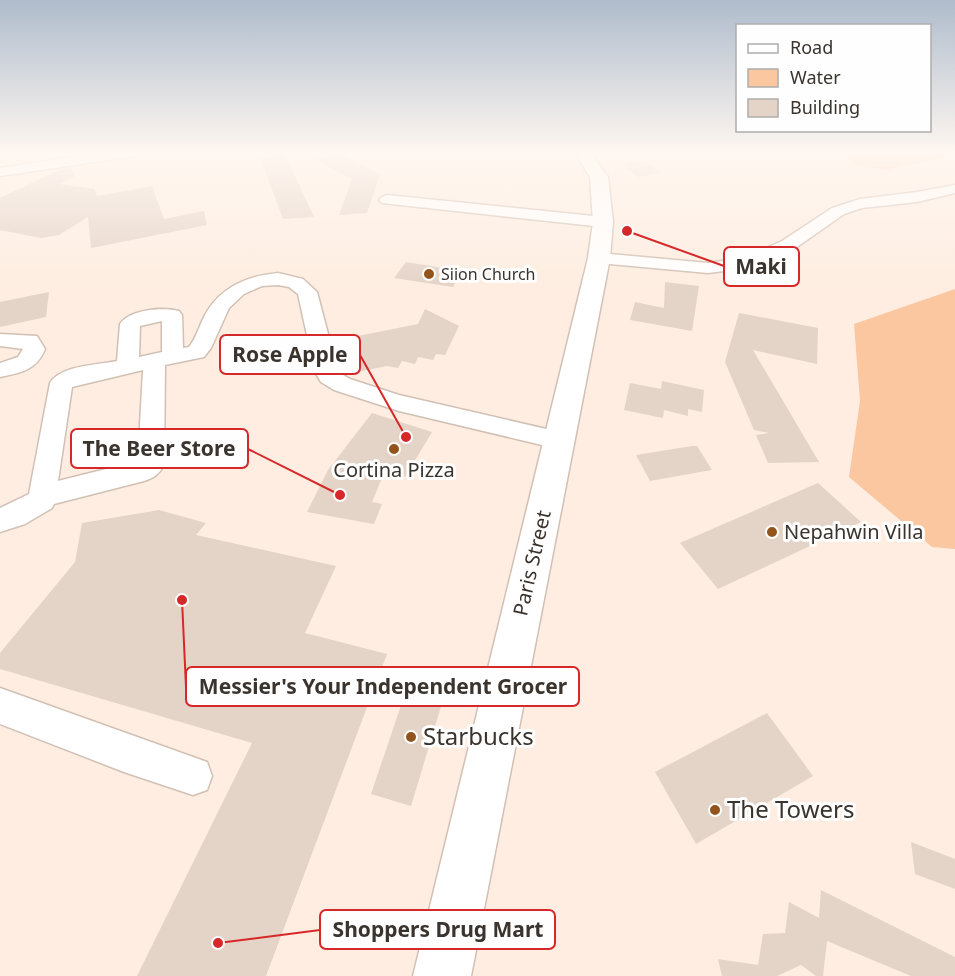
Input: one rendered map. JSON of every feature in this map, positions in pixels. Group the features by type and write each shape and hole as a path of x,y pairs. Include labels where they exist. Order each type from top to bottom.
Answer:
{"main road":[{"name":"Paris Street","path":"442,976 599,258 603,222 601,198"}],"street":[{"path":"599,258 708,268 748,263 788,245 838,211 861,204 914,198"},
{"path":"387,200 603,222"},
{"path":"0,520 15,516 38,504 42,496 61,383 69,378 196,352 221,304 240,289 267,280 297,283 307,292 328,376 340,385 376,397 559,440"},
{"path":"42,496 144,471 150,465 172,315 136,320 129,324 128,366"},
{"path":"1,343 5,351 5,368"},
{"path":"0,706 194,776"}],"water":[{"path":"955,289 955,549 932,547 849,477 860,401 854,324"}],"building":[{"path":"0,198 156,198 164,219 204,211 207,225 91,248 88,217 59,235 41,238 0,230"},
{"path":"275,198 305,198 314,217 283,219"},
{"path":"345,198 372,198 367,213 339,215"},
{"name":"Siion Church","path":"406,262 462,271 453,287 394,278"},
{"path":"665,282 699,286 692,331 630,320 635,302 664,308"},
{"path":"49,292 46,317 0,327 0,302"},
{"path":"425,309 459,326 445,355 436,354 433,360 418,357 415,364 402,361 398,368 387,366 357,372 348,370 342,352 358,336 418,324"},
{"path":"739,313 818,328 817,364 753,350 819,462 768,463 756,435 769,433 754,430 725,362"},
{"path":"662,381 704,390 702,412 688,409 688,416 664,410 663,418 624,410 630,383 661,389"},
{"path":"372,413 432,432 405,477 385,471 372,502 382,504 374,524 307,512 328,470"},
{"path":"697,446 712,470 650,481 636,455"},
{"name":"Nepahwin Villa","path":"818,483 861,522 718,589 680,543"},
{"path":"159,510 206,523 196,535 336,566 305,633 387,654 266,976 137,976 252,743 0,669 0,653 75,562 82,523"},
{"name":"Starbucks","path":"413,670 449,680 411,806 371,794"},
{"name":"The Towers","path":"767,713 813,776 696,844 655,772"},
{"path":"911,842 955,859 955,889 915,874"},
{"path":"821,890 955,957 955,976 911,976 827,941 823,976 816,976 801,965 777,976 722,976 718,959 758,965 763,934 785,933 789,902 819,918"}],"place":[{"name":"Maki","path":"627,231"},
{"name":"Siion Church","path":"429,274"},
{"name":"Rose Apple","path":"406,437"},
{"name":"Cortina Pizza","path":"394,449"},
{"name":"The Beer Store","path":"340,495"},
{"name":"Nepahwin Villa","path":"772,532"},
{"name":"Messier's Your Independent Grocer","path":"182,600"},
{"name":"Starbucks","path":"411,737"},
{"name":"The Towers","path":"715,810"},
{"name":"Shoppers Drug Mart","path":"218,943"}]}
